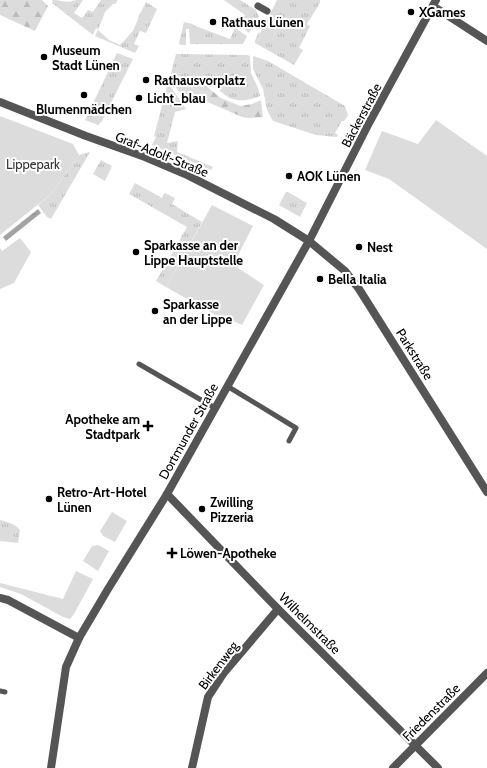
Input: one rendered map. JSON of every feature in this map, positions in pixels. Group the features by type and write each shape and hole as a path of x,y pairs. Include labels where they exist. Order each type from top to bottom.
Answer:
{"street":[{"path":"434,3 487,40"},
{"name":"Bäckerstraße","path":"309,242 369,123 434,3"},
{"path":"258,6 267,11"},
{"name":"Graf-Adolf-Straße","path":"0,102 86,136 150,159 185,174 274,219 309,242"},
{"name":"Dortmunder Straße","path":"51,768 66,667 79,638 108,588 167,494 309,242"},
{"name":"Parkstraße","path":"309,242 345,271 359,289 487,492"},
{"name":"Wilhelmstraße","path":"167,494 278,609 414,746 438,768"},
{"path":"0,598 8,600 79,638"},
{"name":"Birkenweg","path":"192,768 208,697 223,674 278,609"},
{"name":"Friedenstraße","path":"393,768 487,673"}],"lane":[{"path":"139,364 215,408"},
{"path":"227,386 296,428 289,441"}],"green space":[{"path":"0,0 42,0 48,6 35,31 0,15"},
{"path":"53,0 67,2 83,0 74,13 82,18 88,10 93,12 101,0 118,0 105,12 98,30 96,28 93,35 52,3"},
{"path":"224,0 240,0 256,10 259,17 249,33 238,24 245,15"},
{"path":"277,0 320,0 320,3 307,24 310,26 299,48 303,50 294,65 255,43 258,33 260,32 258,42 272,39 279,27 273,21 264,25"},
{"path":"146,2 157,9 146,33 140,31 134,44 139,46 135,53 95,36 98,30 109,40 120,45 133,31"},
{"path":"273,21 279,27 272,39 261,45 258,42 261,32 266,25"},
{"path":"184,22 193,24 230,39 235,28 247,36 243,44 190,44 189,29 186,29 186,45 180,45 179,43"},
{"path":"117,53 133,59 102,121 98,125 85,120"},
{"path":"176,54 250,56 251,73 260,96 244,100 230,98 209,82 198,78 174,82 170,77"},
{"path":"253,56 268,61 345,106 348,115 344,121 342,121 335,133 338,135 337,137 316,135 273,121 267,110 263,89 253,69"},
{"path":"168,83 186,109 175,112 167,143 178,141 177,152 213,167 211,170 152,145 156,137 154,136"},
{"path":"190,83 192,88 205,94 210,103 189,94 189,105 175,86"},
{"path":"190,83 199,83 206,86 221,98 240,106 252,104 261,100 263,117 242,117 210,103 205,94 192,88"},
{"name":"Lippepark","path":"0,116 73,144 79,155 51,194 0,235"},
{"path":"436,120 487,156 487,249 389,179 365,170 382,131 418,144"},
{"path":"90,152 51,219 47,217 38,205 51,194 79,155"},
{"path":"101,160 112,166 105,181 93,174"},
{"path":"135,183 162,198 165,193 175,198 172,204 202,222 166,287 156,281 187,227 129,194"},
{"path":"286,192 307,203 300,217 279,205"},
{"path":"212,205 253,226 237,257 243,260 238,268 264,285 242,325 222,316 219,317 166,287"},
{"path":"20,238 31,252 14,283 0,289 0,248 2,251"},
{"path":"112,512 127,521 115,542 103,536 100,531"},
{"path":"0,520 14,525 20,530 18,543 0,541"},
{"path":"98,545 109,551 98,571 83,561 92,546"},
{"path":"76,571 93,579 70,619 63,617 21,594 0,587 0,583 63,599"}],"water":[{"path":"38,209 41,213 6,241 3,237"}],"place":[{"name":"XGames","path":"411,12"},
{"name":"Rathaus Lünen","path":"213,22"},
{"name":"Museum Stadt Lünen","path":"44,57"},
{"name":"Rathausvorplatz","path":"146,80"},
{"name":"Blumenmädchen","path":"84,95"},
{"name":"Licht_blau","path":"139,98"},
{"name":"AOK Lünen","path":"289,176"},
{"name":"Nest","path":"359,247"},
{"name":"Sparkasse an der Lippe Hauptstelle","path":"136,252"},
{"name":"Bella Italia","path":"320,279"},
{"name":"Sparkasse an der Lippe","path":"155,311"},
{"name":"Apotheke am Stadtpark","path":"148,426"},
{"name":"Retro-Art-Hotel Lünen","path":"49,499"},
{"name":"Zwilling Pizzeria","path":"202,509"},
{"name":"Löwen-Apotheke","path":"172,553"}]}
